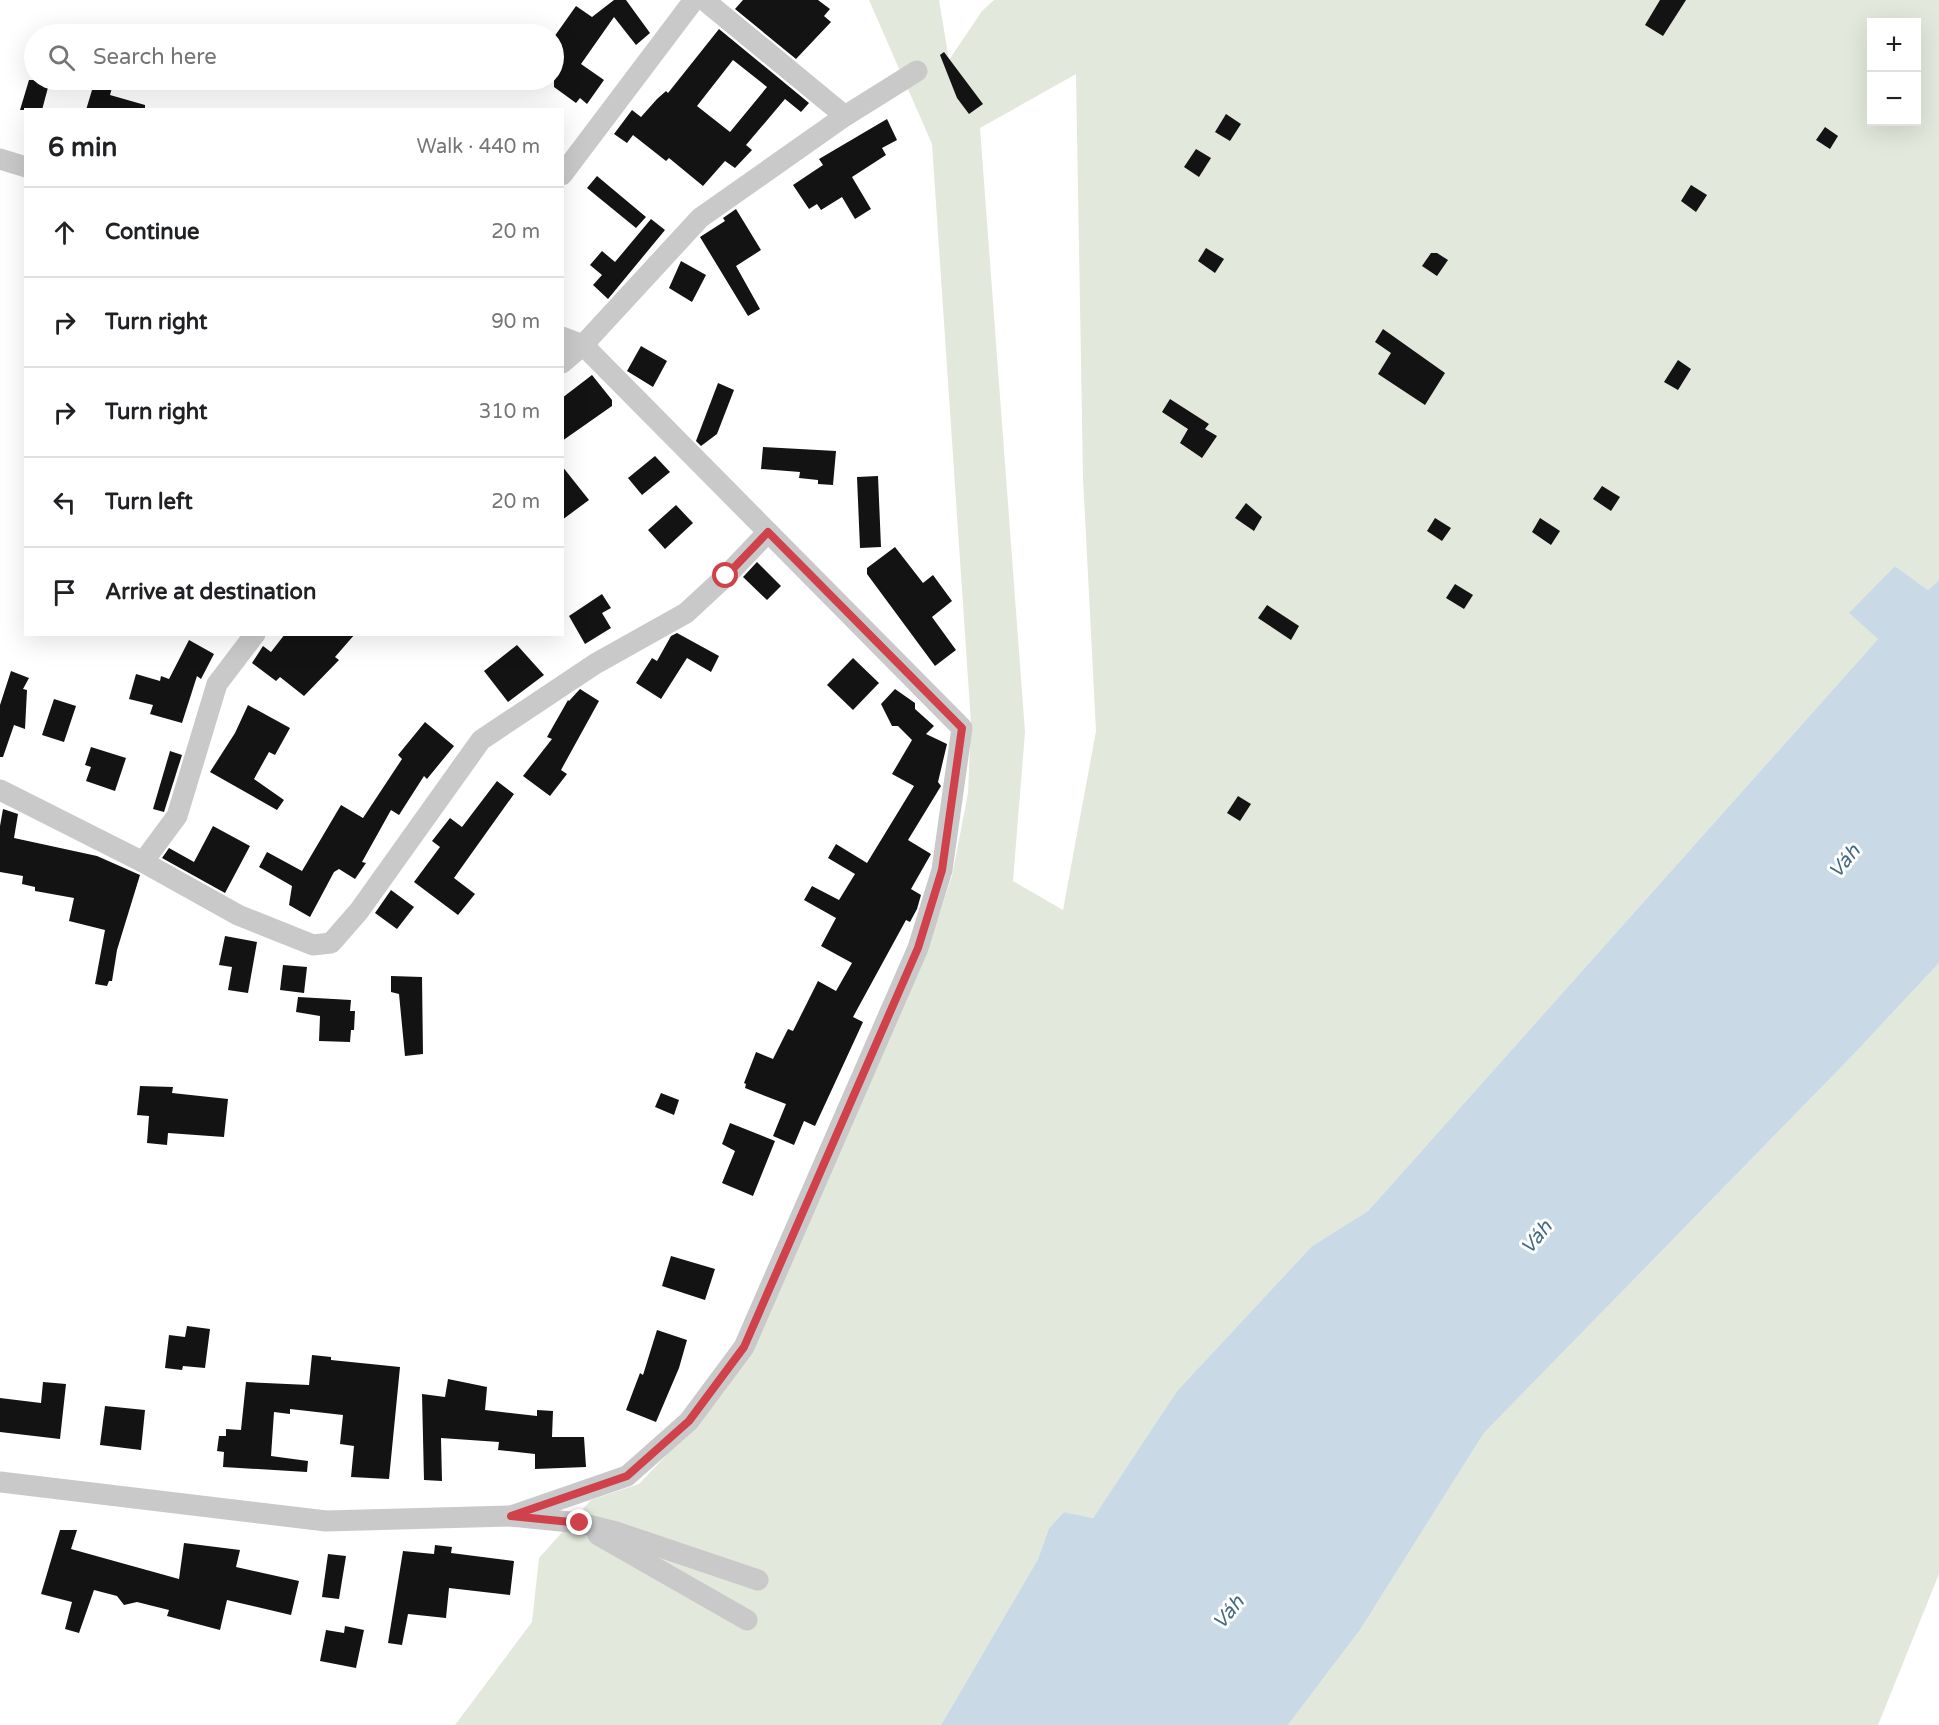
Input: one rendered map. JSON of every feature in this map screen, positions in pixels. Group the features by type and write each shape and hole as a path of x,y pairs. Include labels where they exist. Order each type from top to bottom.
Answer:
{"street":[{"path":"564,172 694,0"},
{"path":"704,0 845,116"},
{"path":"564,361 583,345 700,218 845,116 917,71"},
{"path":"0,159 24,166"},
{"path":"511,1516 627,1476 689,1421 744,1347 918,948 942,870 962,728 583,345 564,337"},
{"path":"0,789 143,862 238,915 313,945 331,943 359,911 481,740 595,664 686,613 768,532"},
{"path":"143,862 177,816 217,684 253,636"},
{"path":"0,1482 326,1521 511,1516 580,1523 616,1532 758,1580"},
{"path":"580,1523 747,1620"}],"shaded area":[{"path":"869,0 939,0 949,60 982,11 994,0 1939,0 1939,580 1928,590 1895,566 1850,613 1878,639 1368,1211 1312,1246 1177,1391 1093,1518 1064,1512 1049,1528 1038,1559 941,1725 455,1725 532,1622 539,1558 591,1500 639,1484 695,1425 926,953 952,876 968,793 971,723 932,144","holes":["1076,74 1083,477 1096,731 1063,910 1013,881 1025,732 980,128"]},
{"path":"1939,963 1939,1574 1878,1725 1288,1725 1360,1630 1484,1433 1854,1054"}],"water":[{"name":"Váh","path":"1895,566 1928,590 1939,580 1939,963 1854,1054 1484,1433 1360,1630 1288,1725 941,1725 1038,1559 1049,1528 1064,1512 1093,1518 1177,1391 1312,1246 1368,1211 1878,639 1849,613"}],"building":[{"path":"614,0 626,0 650,33 636,45 614,17 581,64 604,80 587,104 580,98 576,103 558,90 564,90 563,24 576,6 592,17"},
{"path":"743,0 818,0 830,9 824,16 831,22 796,59 735,9"},
{"path":"1660,0 1686,0 1663,36 1645,25"},
{"path":"719,29 809,103 801,112 785,99 746,145 752,150 735,168 725,161 703,186 669,158 666,161 633,135 627,143 614,134 632,110 641,117 666,91 668,93","holes":["733,60 767,87 730,132 697,106"]},
{"path":"944,52 983,104 969,114 957,98 940,55"},
{"path":"26,90 47,90 43,108 20,110"},
{"path":"92,90 111,90 110,95 145,105 145,108 87,108"},
{"path":"1226,114 1241,124 1230,141 1215,132"},
{"path":"887,119 897,140 882,148 886,155 852,177 871,209 855,219 842,197 821,210 817,204 809,209 793,185 823,165 819,159"},
{"path":"1825,127 1838,136 1830,149 1816,140"},
{"path":"1196,149 1211,158 1199,177 1184,167"},
{"path":"597,176 646,217 636,228 587,188"},
{"path":"1691,185 1707,195 1696,212 1681,201"},
{"path":"736,209 761,250 736,266 760,309 748,316 700,237 725,221 723,218"},
{"path":"651,219 665,230 608,299 593,285 602,275 590,265 602,251 615,262"},
{"path":"1206,248 1224,259 1215,273 1198,261"},
{"path":"1431,253 1437,253 1448,260 1437,276 1422,266"},
{"path":"681,261 706,275 692,302 669,288"},
{"path":"1383,329 1445,373 1425,405 1378,374 1391,353 1375,342"},
{"path":"641,346 667,361 653,387 627,371"},
{"path":"1678,360 1691,369 1678,390 1664,382"},
{"path":"592,375 612,400 612,406 564,440 564,396"},
{"path":"718,383 734,390 717,434 701,446 696,441"},
{"path":"1170,399 1209,424 1205,429 1217,436 1202,458 1180,443 1188,429 1162,412"},
{"path":"763,447 836,451 833,485 818,484 818,480 799,478 800,472 761,469"},
{"path":"655,456 670,472 642,495 628,478"},
{"path":"564,469 589,500 564,519"},
{"path":"878,476 881,547 860,548 857,477"},
{"path":"1602,486 1620,497 1611,511 1593,499"},
{"path":"1246,503 1262,517 1254,531 1235,518"},
{"path":"676,505 693,523 665,549 648,530"},
{"path":"1435,518 1451,528 1442,541 1427,531"},
{"path":"1540,518 1560,531 1551,545 1532,532"},
{"path":"895,547 923,583 933,575 952,601 932,617 956,650 935,666 867,574 867,568"},
{"path":"757,562 781,586 767,600 743,577"},
{"path":"1455,584 1473,595 1464,609 1446,598"},
{"path":"602,594 611,608 602,613 611,628 585,644 569,616"},
{"path":"1267,605 1299,626 1291,640 1258,618"},
{"path":"677,633 719,656 711,672 687,658 661,699 636,683 652,658 657,661 671,636"},
{"path":"283,636 353,636 335,657 339,660 304,696 280,677 276,681 252,663 263,646 271,652"},
{"path":"189,640 214,654 201,679 197,676 182,723 150,714 153,705 129,699 136,674 160,681 161,676 169,679"},
{"path":"517,645 544,675 508,702 484,671"},
{"path":"853,658 879,683 853,710 827,685"},
{"path":"11,671 29,678 23,689 27,690 25,729 14,725 3,757 0,757 0,705"},
{"path":"580,689 599,701 561,770 567,774 550,796 523,776 552,739 547,737 568,700"},
{"path":"895,689 915,703 915,709 934,726 926,734 947,744 938,782 941,786 908,840 931,854 911,889 921,895 917,909 910,922 906,920 853,1017 863,1022 815,1126 804,1121 794,1145 773,1136 786,1104 745,1088 744,1083 756,1052 773,1059 788,1029 793,1031 818,981 836,991 852,963 821,946 836,918 804,900 812,886 839,900 855,874 828,858 836,844 867,863 914,786 892,774 912,740 898,726 892,726 881,704"},
{"path":"54,699 76,706 64,742 42,735"},
{"path":"248,705 290,728 275,755 269,752 254,779 284,800 277,810 210,772 235,733"},
{"path":"425,722 454,746 427,779 424,776 399,815 391,810 362,862 366,863 355,879 339,869 334,872 310,917 289,905 292,886 259,867 267,852 302,871 341,805 363,818 402,759 398,755"},
{"path":"91,747 126,758 115,791 86,781 91,767 85,765"},
{"path":"170,751 182,755 164,812 153,809"},
{"path":"497,781 514,794 454,878 475,894 458,915 414,882 440,847 432,841 450,818 462,827"},
{"path":"1238,796 1251,804 1240,821 1227,813"},
{"path":"3,809 18,814 14,838 97,856 140,875 117,950 112,981 109,981 107,986 95,984 105,930 69,921 74,898 35,891 35,887 22,884 23,876 0,872 0,826"},
{"path":"213,826 250,846 225,893 162,858 169,848 194,862"},
{"path":"391,890 414,907 397,929 375,913"},
{"path":"225,936 257,942 248,993 228,990 232,967 219,965"},
{"path":"283,965 307,967 304,993 280,990"},
{"path":"391,976 422,977 423,1054 405,1056 399,994 391,992"},
{"path":"298,997 351,1000 350,1011 355,1011 354,1030 351,1030 350,1042 319,1041 320,1016 296,1012"},
{"path":"140,1086 173,1087 172,1093 228,1099 224,1137 168,1133 167,1145 147,1143 149,1116 137,1115"},
{"path":"661,1093 679,1100 674,1115 655,1107"},
{"path":"730,1123 775,1141 753,1196 722,1183 735,1151 722,1144"},
{"path":"671,1256 715,1269 705,1300 662,1286"},
{"path":"187,1326 210,1329 205,1368 183,1366 182,1370 165,1368 169,1335 185,1337"},
{"path":"657,1330 687,1340 679,1368 656,1422 626,1410 640,1373 643,1375"},
{"path":"312,1355 331,1357 331,1360 400,1367 389,1479 351,1477 354,1446 340,1444 343,1415 290,1409 290,1414 274,1412 271,1456 308,1461 307,1472 223,1467 224,1452 217,1451 219,1436 226,1436 226,1429 241,1430 246,1382 309,1385"},
{"path":"448,1379 487,1387 485,1410 537,1416 537,1410 553,1411 552,1437 584,1437 586,1467 535,1469 535,1454 498,1450 499,1442 441,1438 442,1481 424,1480 422,1394 445,1397"},
{"path":"43,1382 66,1384 60,1439 0,1432 0,1398 41,1403"},
{"path":"105,1406 145,1410 141,1450 100,1445"},
{"path":"60,1530 77,1530 71,1549 179,1579 184,1543 240,1550 236,1567 299,1581 291,1615 227,1600 220,1630 167,1616 169,1610 137,1602 124,1605 117,1596 94,1590 79,1633 65,1629 72,1602 41,1594"},
{"path":"435,1545 452,1547 451,1553 514,1561 510,1595 449,1588 446,1618 408,1614 402,1645 388,1643 403,1551 434,1554"},
{"path":"328,1554 346,1556 339,1599 322,1597"},
{"path":"345,1626 364,1630 356,1668 320,1661 326,1630 344,1633"}],"route":[{"path":"580,1523 511,1516 627,1476 689,1421 744,1347 918,948 942,870 962,728 768,532 726,576"}]}
